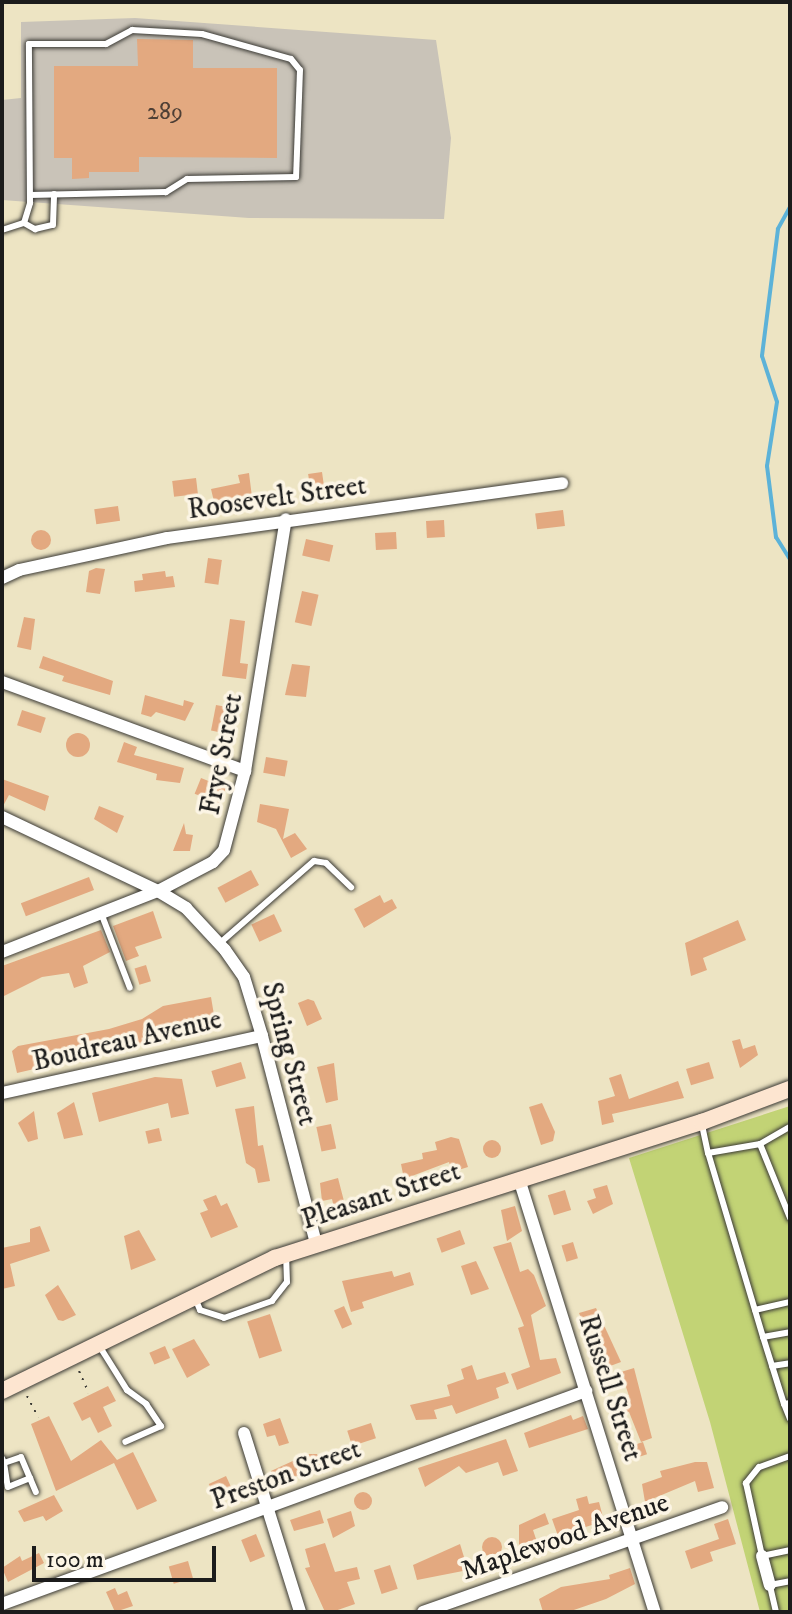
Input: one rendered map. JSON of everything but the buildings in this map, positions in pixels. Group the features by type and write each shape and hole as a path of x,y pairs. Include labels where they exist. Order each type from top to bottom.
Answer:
{"street":[{"name":"Roosevelt Street","path":"2,578 61,560 286,519 562,483"},
{"name":"Frye Street","path":"2,952 158,891 213,862 224,850 245,771 286,519"},
{"path":"2,682 245,771"},
{"name":"Spring Street","path":"2,817 158,891 186,908 220,943 244,977 316,1244"},
{"name":"Boudreau Avenue","path":"2,1093 262,1036"},
{"name":"Pleasant Street","path":"2,1391 194,1294 285,1255 702,1122 790,1089"},
{"name":"Russell Street","path":"519,1179 655,1612"},
{"name":"Preston Street","path":"2,1604 586,1391"},
{"path":"244,1433 300,1612"},
{"name":"Maplewood Avenue","path":"423,1612 634,1541 722,1507"},
{"path":"762,1556 770,1585"}],"lane":[{"path":"24,223 30,195 29,44 106,44 132,30 202,34 296,64 296,177 187,179 166,192 30,195"},
{"path":"2,230 24,223 35,229 53,225 54,194"},
{"path":"220,943 314,861 326,863 351,887"},
{"path":"101,913 130,988"},
{"path":"702,1122 708,1153 790,1419"},
{"path":"708,1153 760,1144 790,1127"},
{"path":"760,1144 790,1218"},
{"path":"194,1294 200,1310 211,1317 224,1318 272,1301 287,1282 290,1268 285,1255"},
{"path":"755,1310 790,1302"},
{"path":"763,1337 790,1332"},
{"path":"98,1344 127,1390 146,1404 161,1426 125,1442"},
{"path":"772,1366 790,1363"},
{"path":"790,1456 759,1467 746,1483 762,1556 790,1550"},
{"path":"30,1478 8,1487 3,1461 21,1457 30,1478 36,1492"},
{"path":"776,1612 770,1585 790,1581"}],"path":[{"path":"76,1366 89,1393"},
{"path":"25,1391 38,1417"}],"shaded area":[{"path":"135,18 436,40 451,138 444,219 249,218 2,200 2,100 21,98 21,22"}],"green space":[{"path":"790,1106 790,1612 760,1612 710,1422 629,1158"}],"waterway":[{"path":"790,207 778,229 762,356 777,402 767,466 776,537 790,559"}]}
